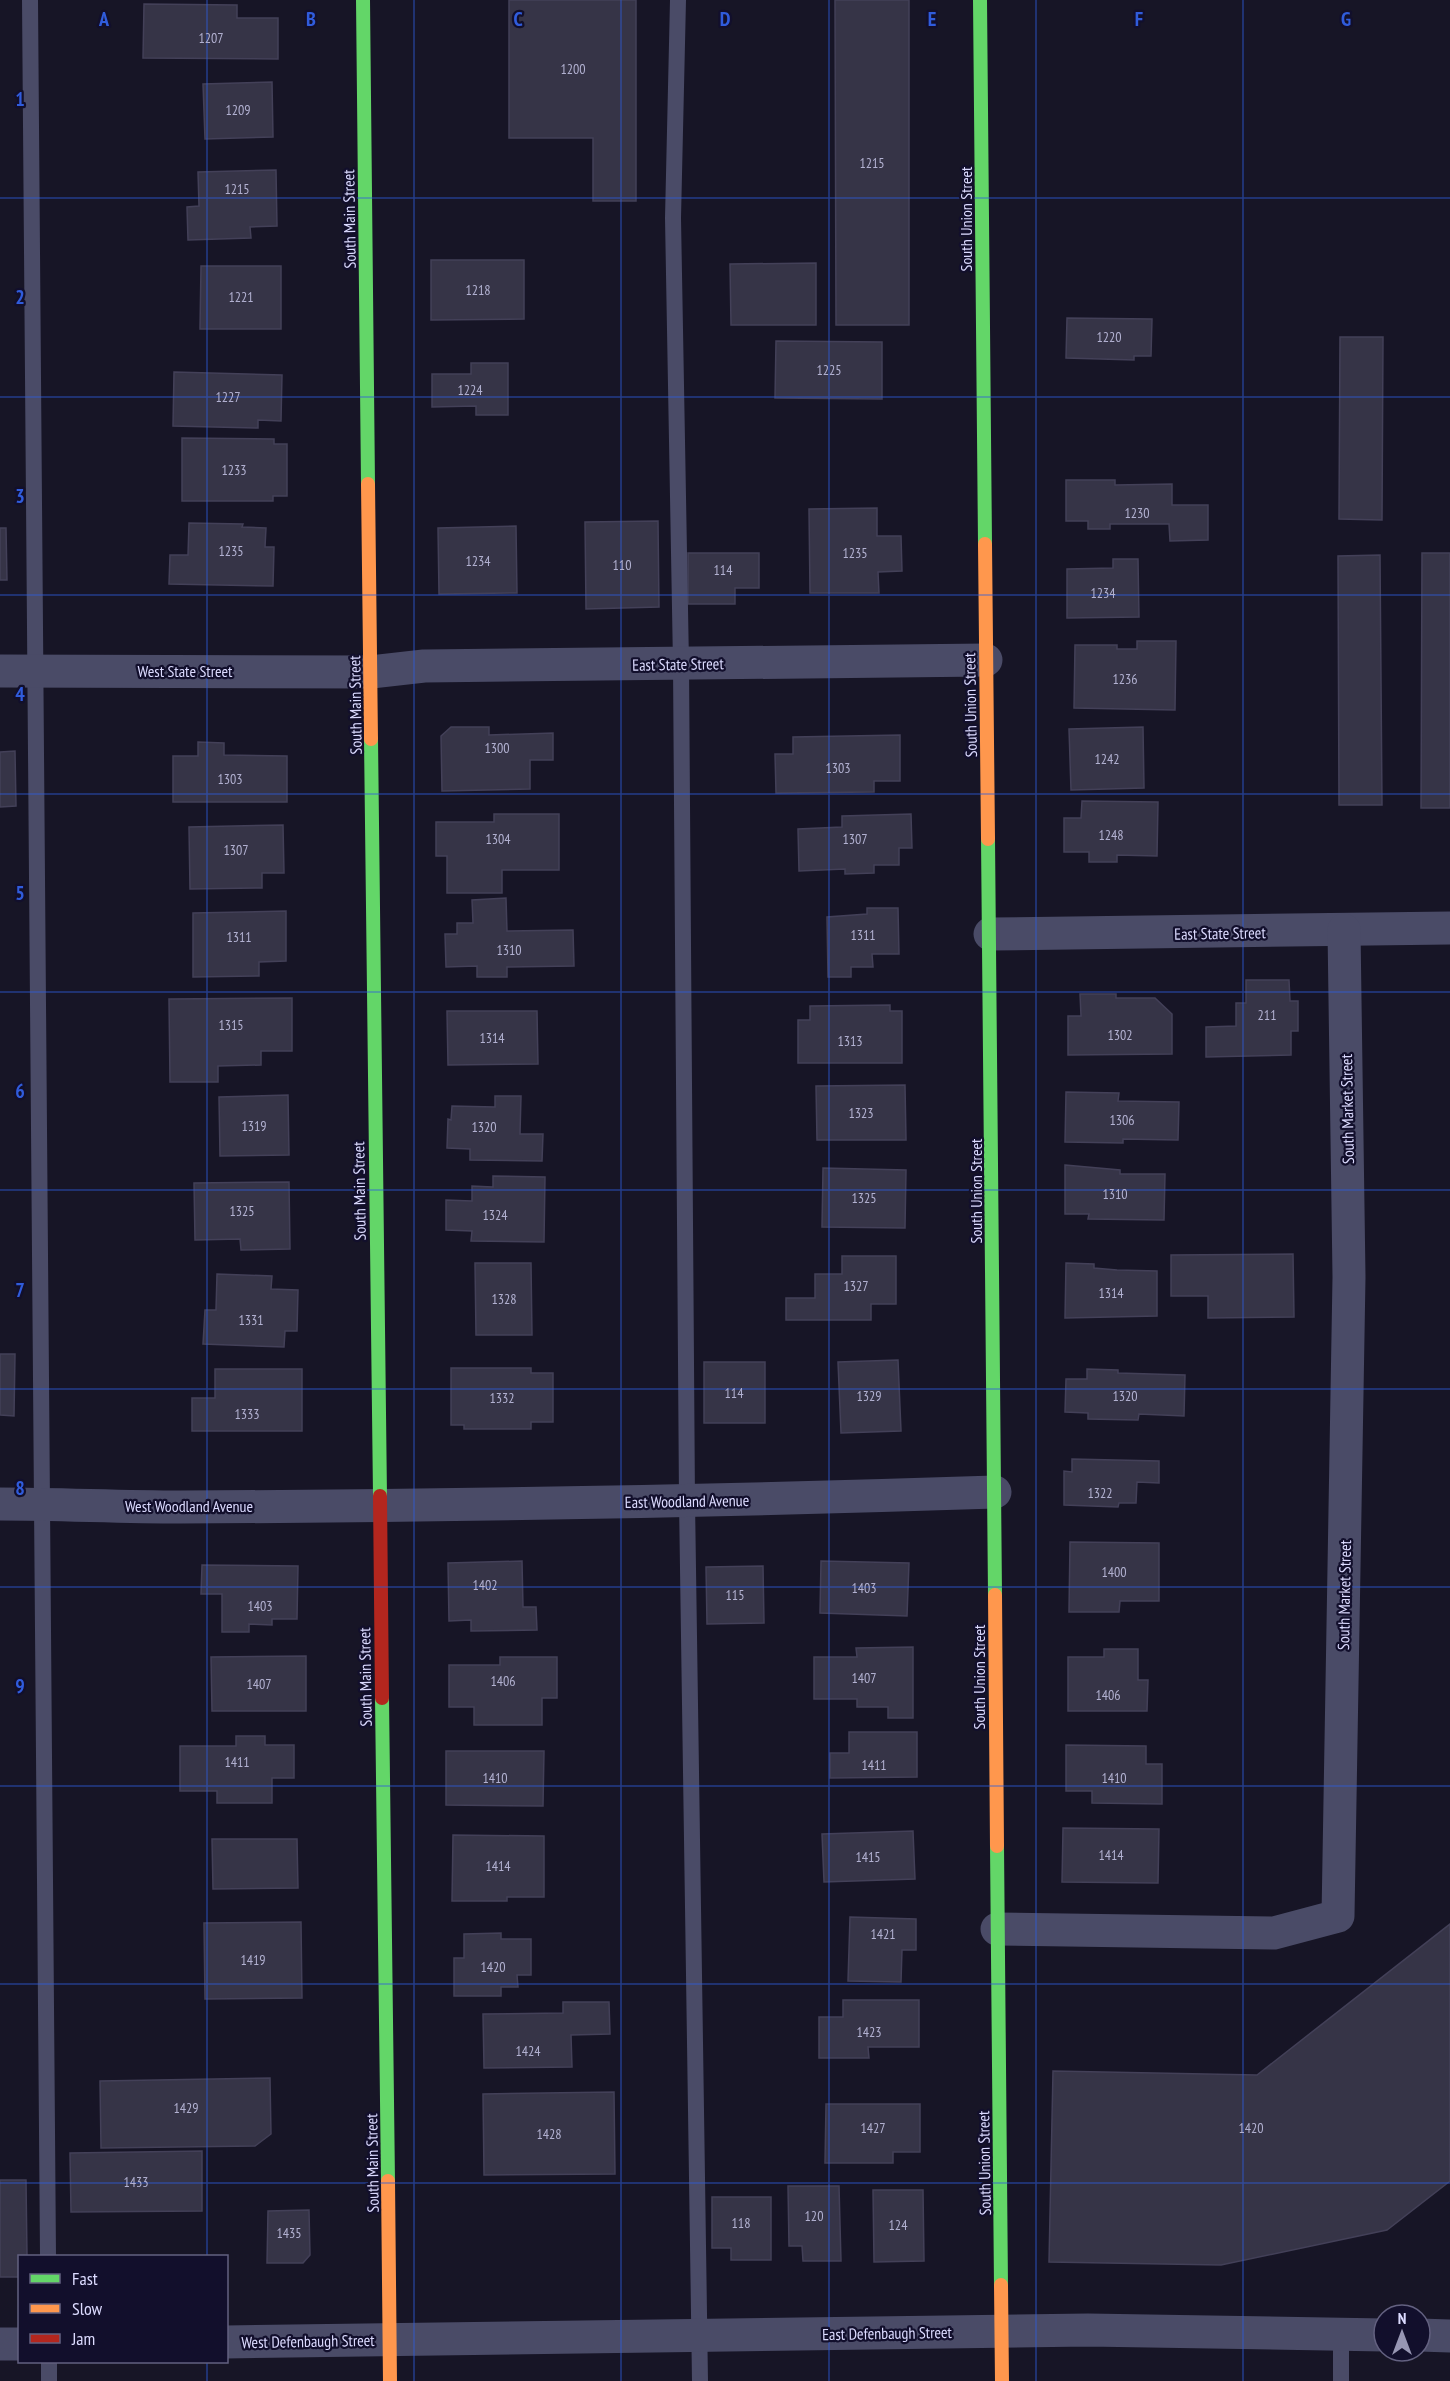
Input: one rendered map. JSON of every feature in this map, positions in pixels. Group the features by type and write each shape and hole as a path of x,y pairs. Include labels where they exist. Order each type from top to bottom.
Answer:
{"street":[{"name":"South Main Street","path":"363,0 390,2381"},
{"name":"South Union Street","path":"980,0 1002,2381"},
{"name":"East State Street","path":"371,672 424,666 986,660"},
{"name":"West State Street","path":"0,671 371,672"},
{"name":"East State Street","path":"990,934 1450,928"},
{"name":"South Market Street","path":"997,1929 1274,1933 1338,1916 1349,1277 1344,930"},
{"name":"East Woodland Avenue","path":"379,1505 687,1501 995,1492"},
{"name":"West Woodland Avenue","path":"0,1504 177,1507 379,1505"},
{"name":"East Defenbaugh Street","path":"390,2340 1003,2332 1372,2335"},
{"path":"1432,2335 1450,2336"},
{"name":"West Defenbaugh Street","path":"228,2342 390,2340"},
{"path":"0,2344 18,2344"}],"lane":[{"path":"30,0 48,2255"},
{"path":"678,0 672,218 681,664 687,1501 700,2381"},
{"path":"1341,2334 1341,2381"},
{"path":"49,2363 49,2381"}],"building":[{"path":"509,0 636,0 636,201 593,201 593,138 509,138"},
{"path":"835,0 909,0 909,325 836,325"},
{"path":"144,4 237,5 237,18 278,18 278,59 143,58"},
{"path":"272,82 273,137 205,139 203,84"},
{"path":"276,170 277,226 250,227 251,238 188,240 187,207 199,206 198,172"},
{"path":"431,260 524,260 524,319 431,320"},
{"path":"816,263 816,325 731,325 730,264"},
{"path":"201,266 281,266 281,329 200,329"},
{"path":"1067,318 1152,319 1151,356 1134,356 1134,360 1066,358"},
{"path":"1340,337 1383,337 1382,520 1339,519"},
{"path":"776,341 882,342 882,399 775,398"},
{"path":"471,363 508,363 508,415 476,415 476,406 432,407 432,374 471,374"},
{"path":"174,372 282,375 281,421 258,420 258,428 173,426"},
{"path":"182,438 274,439 274,444 287,444 287,496 273,496 273,501 182,501"},
{"path":"1066,480 1115,480 1115,485 1172,484 1172,505 1208,505 1208,540 1170,541 1169,524 1110,524 1110,529 1088,529 1088,521 1066,521"},
{"path":"877,508 877,536 901,536 902,571 878,572 879,593 810,593 809,509"},
{"path":"658,521 659,607 586,609 585,522"},
{"path":"189,523 243,524 242,527 266,528 265,547 274,547 273,586 169,584 170,555 188,555"},
{"path":"516,526 517,593 439,594 438,528"},
{"path":"0,528 6,528 7,580 0,580"},
{"path":"688,553 759,553 759,588 735,588 735,604 688,604"},
{"path":"1422,553 1450,553 1450,808 1421,808"},
{"path":"1380,555 1382,805 1339,805 1338,556"},
{"path":"1113,559 1138,559 1139,617 1067,618 1067,569 1113,568"},
{"path":"1137,641 1176,641 1175,710 1074,708 1075,645 1117,645 1117,649 1137,649"},
{"path":"451,727 489,727 489,735 553,733 553,760 530,760 530,789 442,791 441,736"},
{"path":"1143,727 1144,788 1071,790 1069,729"},
{"path":"900,735 900,781 874,781 874,792 776,793 775,754 793,754 793,737"},
{"path":"198,742 224,743 224,755 287,756 287,802 173,802 173,756 198,756"},
{"path":"15,751 16,806 0,807 0,752"},
{"path":"1082,801 1158,802 1157,856 1117,855 1117,862 1089,862 1089,852 1064,852 1064,818 1081,818"},
{"path":"494,814 559,814 559,870 502,870 502,893 447,893 447,856 436,856 436,822 494,822"},
{"path":"911,814 912,848 899,848 899,865 874,865 874,873 845,874 845,869 799,871 798,829 842,827 842,816"},
{"path":"283,825 284,873 262,873 262,888 190,889 189,827"},
{"path":"506,898 507,931 573,930 574,966 507,967 507,977 477,977 477,966 446,967 445,934 457,934 457,923 473,923 472,900"},
{"path":"867,908 898,908 899,954 872,954 873,967 851,967 851,977 828,977 827,917 867,914"},
{"path":"286,911 286,961 259,962 259,976 193,977 193,913"},
{"path":"1246,980 1289,980 1290,1001 1298,1001 1298,1031 1291,1031 1291,1055 1206,1057 1206,1027 1236,1026 1236,1003 1246,1003"},
{"path":"1080,994 1116,994 1116,998 1155,998 1172,1014 1172,1054 1068,1055 1068,1016 1081,1016"},
{"path":"292,998 292,1051 261,1051 261,1065 218,1066 218,1082 170,1082 169,999"},
{"path":"890,1005 890,1011 902,1011 902,1063 798,1063 798,1020 810,1020 810,1006"},
{"path":"447,1011 537,1011 538,1064 448,1065"},
{"path":"905,1085 906,1140 817,1140 816,1086"},
{"path":"1066,1092 1119,1093 1118,1101 1179,1102 1178,1140 1123,1139 1123,1143 1065,1142"},
{"path":"288,1095 289,1155 220,1156 219,1097"},
{"path":"495,1096 521,1096 520,1134 543,1134 542,1161 470,1160 470,1149 447,1148 448,1119 451,1120 452,1106 495,1107"},
{"path":"1065,1165 1120,1170 1120,1174 1165,1174 1164,1220 1088,1219 1089,1214 1065,1214"},
{"path":"823,1168 906,1170 905,1228 822,1227"},
{"path":"493,1176 545,1177 544,1242 471,1241 472,1231 446,1230 446,1200 472,1201 472,1186 493,1187"},
{"path":"289,1182 290,1249 241,1250 240,1239 195,1240 194,1183"},
{"path":"1293,1254 1294,1317 1208,1318 1208,1296 1171,1296 1171,1255"},
{"path":"842,1256 896,1256 896,1304 871,1304 871,1320 786,1320 786,1298 815,1298 815,1274 842,1274"},
{"path":"475,1263 531,1263 532,1335 476,1335"},
{"path":"1066,1263 1094,1264 1094,1268 1157,1271 1157,1316 1065,1318"},
{"path":"217,1274 272,1276 271,1289 298,1290 297,1331 285,1331 284,1347 203,1344 205,1310 216,1310"},
{"path":"0,1354 15,1354 14,1416 0,1415"},
{"path":"898,1360 901,1431 841,1433 838,1362"},
{"path":"704,1362 765,1362 765,1423 704,1423"},
{"path":"451,1368 531,1368 531,1373 553,1373 553,1422 531,1422 531,1429 464,1429 464,1425 451,1425"},
{"path":"215,1369 302,1369 302,1431 192,1431 192,1398 215,1398"},
{"path":"1087,1369 1118,1370 1118,1373 1185,1375 1184,1416 1139,1414 1138,1420 1088,1419 1088,1413 1065,1412 1066,1379 1087,1379"},
{"path":"1072,1459 1159,1461 1159,1483 1137,1482 1136,1503 1119,1503 1118,1507 1064,1505 1064,1471 1072,1472"},
{"path":"1070,1542 1159,1543 1159,1601 1120,1601 1119,1612 1069,1612"},
{"path":"522,1561 523,1607 536,1607 537,1630 471,1631 471,1620 449,1621 448,1563"},
{"path":"821,1561 909,1563 907,1616 820,1613"},
{"path":"202,1565 298,1566 297,1619 272,1619 272,1625 249,1624 249,1632 222,1632 222,1594 201,1594"},
{"path":"763,1566 764,1623 707,1624 706,1567"},
{"path":"913,1647 913,1718 888,1718 888,1707 857,1707 857,1699 814,1699 814,1657 857,1657 856,1648"},
{"path":"1104,1649 1138,1649 1138,1680 1148,1680 1147,1711 1068,1711 1068,1657 1104,1657"},
{"path":"306,1656 306,1711 212,1711 211,1657"},
{"path":"500,1657 557,1657 557,1698 542,1698 542,1725 474,1725 474,1707 449,1707 449,1665 500,1665"},
{"path":"849,1732 917,1732 917,1777 830,1778 830,1753 849,1753"},
{"path":"236,1736 265,1736 265,1745 294,1745 294,1778 272,1778 272,1803 217,1803 217,1791 180,1791 180,1746 236,1746"},
{"path":"1066,1745 1146,1746 1146,1764 1162,1764 1162,1804 1092,1803 1092,1791 1066,1791"},
{"path":"446,1751 544,1751 543,1806 446,1805"},
{"path":"1063,1828 1159,1829 1158,1883 1062,1882"},
{"path":"913,1831 915,1879 824,1882 822,1834"},
{"path":"453,1835 544,1836 544,1897 507,1897 507,1901 452,1901"},
{"path":"212,1839 297,1839 298,1888 213,1889"},
{"path":"850,1917 916,1919 916,1950 902,1950 901,1982 848,1981"},
{"path":"301,1922 302,1998 205,1999 204,1923"},
{"path":"1450,1924 1450,2181 1387,2230 1221,2265 1049,2262 1053,2071 1257,2075"},
{"path":"501,1933 501,1939 531,1939 531,1975 517,1975 518,1987 501,1987 501,1996 454,1996 454,1958 464,1958 464,1934"},
{"path":"843,2000 919,2000 919,2047 868,2047 869,2058 819,2058 819,2017 843,2017"},
{"path":"563,2002 609,2002 610,2034 571,2035 572,2067 484,2068 483,2014 563,2013"},
{"path":"270,2078 271,2134 255,2146 101,2148 100,2081"},
{"path":"614,2092 615,2174 484,2175 483,2094"},
{"path":"826,2104 920,2104 920,2152 893,2152 893,2163 825,2163"},
{"path":"202,2151 202,2211 71,2212 70,2153"},
{"path":"0,2180 26,2180 27,2255 18,2255 18,2277 0,2277"},
{"path":"788,2186 839,2186 841,2261 803,2261 802,2246 789,2246"},
{"path":"873,2190 923,2190 924,2261 874,2262"},
{"path":"712,2197 771,2197 771,2260 731,2260 731,2248 712,2248"},
{"path":"309,2210 310,2255 303,2263 267,2263 268,2211"}],"traffic: fast":[{"path":"363,0 368,484"},
{"path":"980,0 985,544"},
{"path":"371,739 380,1496"},
{"path":"988,839 995,1595"},
{"path":"382,1698 388,2181"},
{"path":"997,1846 1001,2285"}],"traffic: slow":[{"path":"368,484 371,739"},
{"path":"985,544 988,839"},
{"path":"995,1595 997,1846"},
{"path":"388,2181 390,2381"},
{"path":"1001,2285 1002,2381"}],"traffic: jam":[{"path":"380,1496 382,1698"}]}
